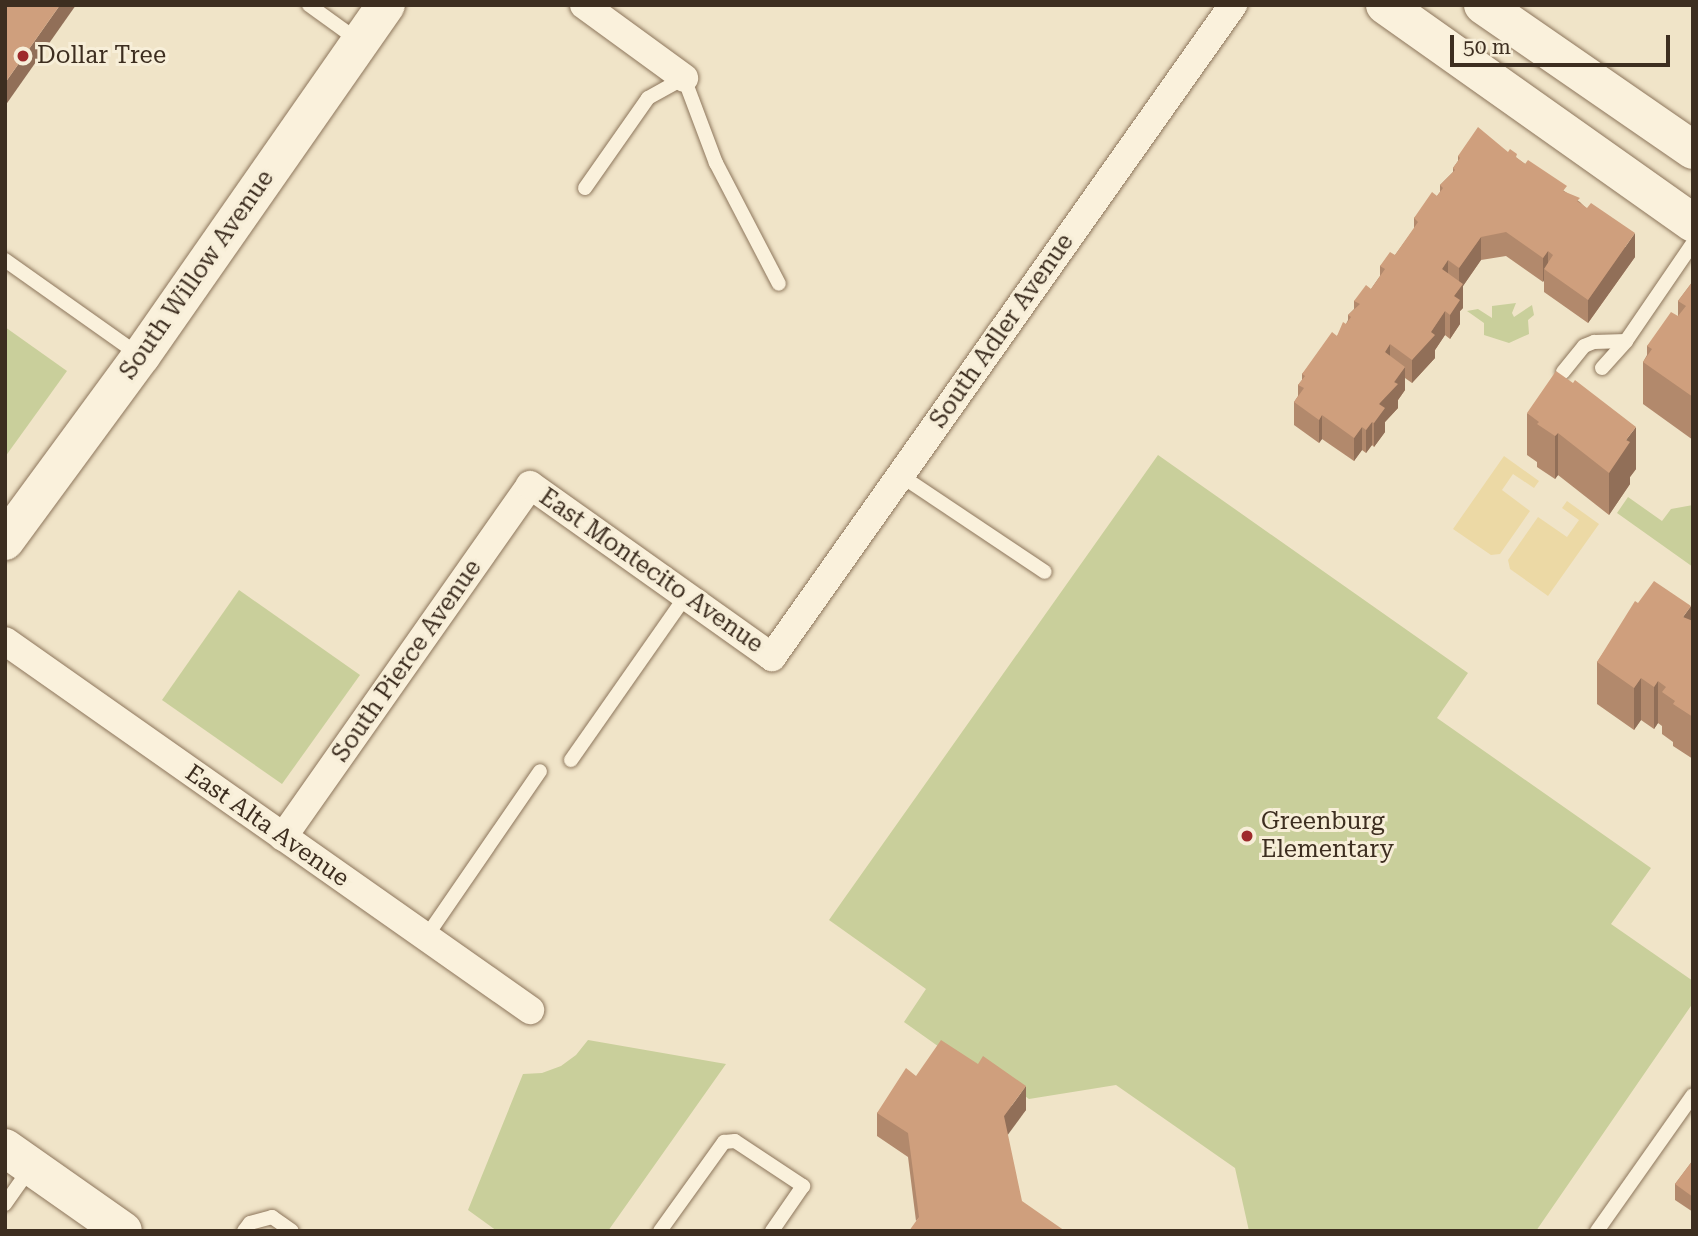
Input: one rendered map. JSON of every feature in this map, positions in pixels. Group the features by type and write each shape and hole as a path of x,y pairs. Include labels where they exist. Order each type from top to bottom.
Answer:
{"street":[{"name":"South Willow Avenue","path":"5,541 141,356 386,5"},
{"path":"584,5 684,78"},
{"name":"South Adler Avenue","path":"772,657 1233,5"},
{"path":"1385,5 1693,223"},
{"path":"1483,5 1693,150"},
{"name":"East Montecito Avenue","path":"530,485 772,657"},
{"name":"South Pierce Avenue","path":"283,837 530,485"},
{"name":"East Alta Avenue","path":"5,641 530,1010"},
{"path":"18,1157 123,1231"}],"lane":[{"path":"309,5 361,42"},
{"path":"584,188 648,98 684,78 716,163 779,284"},
{"path":"1602,368 1626,341 1693,243"},
{"path":"5,260 141,356"},
{"path":"1563,372 1584,346 1594,342 1626,341"},
{"path":"900,475 1045,572"},
{"path":"571,760 685,597"},
{"path":"426,937 540,771"},
{"path":"1597,1231 1693,1095"},
{"path":"660,1231 723,1142 735,1141 803,1185 772,1231"},
{"path":"5,1204 18,1157"},
{"path":"244,1231 250,1223 272,1217 292,1231"}],"green space":[{"path":"1516,303 1512,313 1514,317 1532,305 1534,315 1528,320 1529,334 1509,343 1484,335 1484,323 1467,311 1478,309 1492,318 1492,306"},
{"path":"5,327 67,371 5,457"},
{"name":"Greenburg Elementary","path":"1158,455 1468,673 1437,718 1651,868 1611,924 1693,981 1693,1003 1536,1231 1249,1231 1235,1168 1116,1085 1029,1099 987,1068 980,1076 904,1022 926,989 829,920"},
{"path":"1628,497 1662,521 1671,509 1693,505 1693,567 1617,513"},
{"path":"239,590 360,675 282,784 162,700"},
{"path":"588,1040 726,1064 608,1231 497,1231 468,1210 523,1074 542,1073 561,1066 576,1055"}],"sand":[{"path":"1504,456 1539,481 1534,488 1513,474 1502,490 1530,511 1500,554 1491,555 1453,529"},
{"path":"1567,501 1599,524 1548,596 1510,569 1508,560 1538,517 1567,537 1579,520 1562,508"}],"building":[{"path":"5,5 60,5 5,83"},
{"path":"1478,127 1508,152 1510,149 1517,154 1516,157 1525,164 1528,160 1567,186 1563,191 1580,198 1577,201 1587,208 1591,203 1635,233 1588,300 1544,269 1553,255 1548,251 1543,258 1506,232 1481,237 1459,268 1448,260 1442,269 1463,284 1454,296 1460,300 1450,315 1445,311 1431,332 1435,335 1412,360 1390,344 1385,352 1405,367 1394,382 1398,384 1379,404 1385,408 1374,423 1366,430 1362,427 1354,438 1322,415 1319,420 1294,402 1304,388 1298,385 1305,376 1302,374 1332,332 1337,336 1343,322 1346,324 1351,317 1348,315 1360,304 1354,301 1366,285 1371,289 1385,269 1380,266 1390,252 1395,255 1418,222 1414,218 1432,192 1437,196 1443,188 1440,185 1455,170 1453,168 1460,158 1458,156"},
{"path":"1693,281 1693,397 1643,362 1652,349 1647,346 1671,312 1678,316 1686,306 1678,301"},
{"path":"1556,371 1573,383 1575,380 1636,427 1626,440 1630,442 1609,473 1558,433 1555,436 1537,424 1539,422 1527,413"},
{"path":"1654,581 1691,606 1683,617 1693,621 1693,717 1673,704 1675,701 1662,692 1666,687 1658,681 1654,687 1641,678 1634,688 1597,662 1635,601 1638,603"},
{"path":"941,1040 978,1064 983,1056 1026,1086 1004,1116 1022,1201 1065,1231 909,1231 919,1217 908,1133 877,1113 906,1068 916,1076"},
{"path":"1693,1160 1693,1197 1675,1184"}],"place":[{"name":"Dollar Tree","path":"23,56"},
{"name":"Greenburg Elementary","path":"1247,836"}]}
